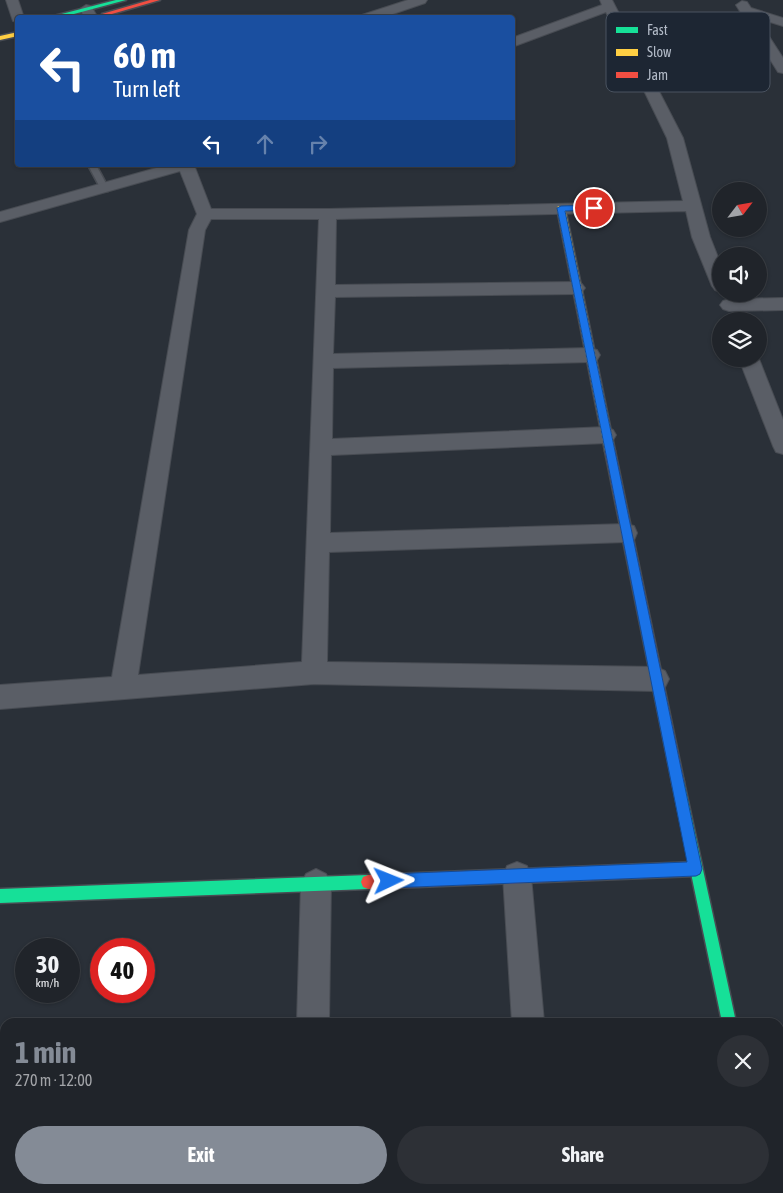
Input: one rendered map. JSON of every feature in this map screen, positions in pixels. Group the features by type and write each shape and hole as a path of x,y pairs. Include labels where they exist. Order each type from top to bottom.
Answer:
{"street":[{"path":"12,0 17,15"},
{"path":"90,15 117,3 157,0"},
{"path":"376,15 421,0"},
{"path":"515,42 604,4"},
{"path":"742,5 759,12"},
{"path":"770,17 783,22"},
{"path":"0,28 15,25"},
{"path":"0,38 15,35"},
{"path":"770,49 783,69"},
{"path":"651,92 675,138 701,237 712,264"},
{"path":"0,217 178,167"},
{"path":"123,688 197,230 205,214 186,167"},
{"path":"205,214 328,214 694,206"},
{"path":"561,208 656,679 728,1018"},
{"path":"314,673 328,214"},
{"path":"326,291 576,288"},
{"path":"729,307 783,304"},
{"path":"323,362 590,355"},
{"path":"753,367 783,446"},
{"path":"321,447 606,436"},
{"path":"318,543 626,533"},
{"path":"0,697 314,673 656,679"},
{"path":"0,896 696,869"},
{"path":"517,876 528,1018"},
{"path":"313,1018 316,884"}],"lane":[{"path":"93,167 105,189"}],"traffic: fast":[{"path":"61,15 123,0"},
{"path":"678,782 728,1018"},
{"path":"0,896 368,882"}],"traffic: slow":[{"path":"0,38 15,35"},
{"path":"561,208 610,451"}],"traffic: jam":[{"path":"105,14 157,0"},
{"path":"610,451 678,782"},
{"path":"368,882 695,869"}],"route":[{"path":"389,881 696,869 561,208 594,208"}]}
